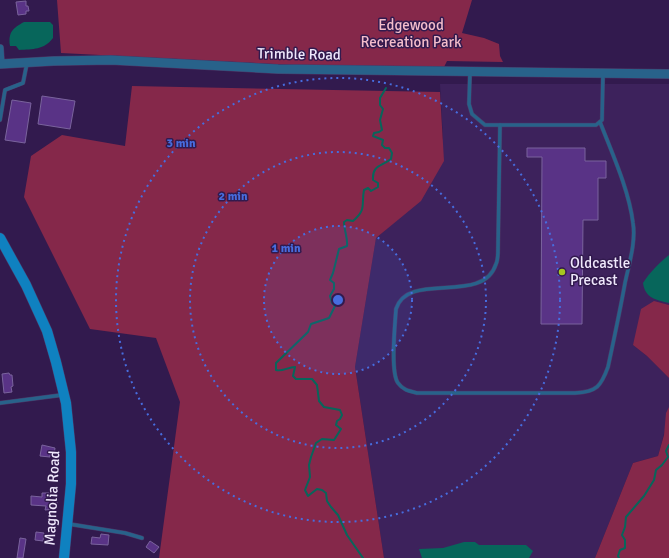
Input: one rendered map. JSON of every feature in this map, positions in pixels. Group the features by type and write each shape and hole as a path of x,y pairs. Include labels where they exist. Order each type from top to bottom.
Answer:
{"main road":[{"name":"Magnolia Road","path":"0,238 26,285 47,331 64,395 71,452 71,484 64,558"}],"street":[{"path":"0,48 0,64"},
{"name":"Trimble Road","path":"0,64 111,60 278,69 669,74"}],"lane":[{"path":"0,120 5,90 23,83 27,62"},
{"path":"470,71 469,104 472,114 486,124 500,125 596,125 602,120 603,114 603,73"},
{"path":"500,125 498,249 496,265 491,274 483,281 472,285 422,290 408,293 398,302 396,309 394,372 397,382 401,387 408,391 421,393 575,393 594,390 603,380 608,367 627,276 633,245 634,224 622,180 600,122"},
{"path":"0,403 64,395"},
{"path":"68,524 125,533 142,538"}],"shaded area":[{"path":"24,22 50,22 53,25 53,38 46,45 38,48 19,50 16,46 10,46 12,31"},
{"path":"440,84 669,84 669,305 654,302 633,345 647,356 669,378 669,415 658,456 633,463 595,558 384,558 355,367 376,238 410,209 443,138"},
{"path":"669,255 669,303 652,298 646,292 643,283 655,268"},
{"path":"464,542 475,542 479,545 526,545 533,551 529,558 422,558 419,549 443,548"}],"green space":[{"name":"Edgewood Recreation Park","path":"57,0 472,0 462,33 484,38 499,44 500,56 503,62 447,61 444,67 293,65 61,53"},
{"path":"132,86 440,92 444,161 421,201 376,238 355,367 384,558 159,558 180,402 156,338 90,329 24,197 31,156 62,135 125,146"},
{"path":"654,301 669,305 669,378 647,356 633,345 641,309"},
{"path":"669,407 669,558 595,558 633,463 658,456 664,435 666,413"}],"building":[{"path":"26,1 26,6 28,6 29,11 26,11 26,14 18,15 16,2"},
{"path":"42,96 75,101 70,129 38,124"},
{"path":"12,100 31,103 25,143 5,140"},
{"name":"Oldcastle Precast","path":"527,148 585,148 585,161 606,161 606,178 598,178 598,220 583,220 582,324 541,324 542,157 527,157"},
{"path":"9,373 12,375 12,392 4,393 2,374"},
{"path":"42,445 55,448 54,456 40,456"},
{"path":"42,493 49,493 49,501 57,502 56,509 45,510 46,506 31,505 31,496 42,497"},
{"path":"36,532 44,533 43,541 35,540"},
{"path":"101,534 109,535 108,545 91,544 92,537 100,538"},
{"path":"20,538 26,539 23,558 17,558"},
{"path":"150,541 159,547 154,553 146,547"}],"waterway":[{"path":"363,558 347,535 338,515 327,501 326,493 317,489 308,496 305,490 310,477 309,465 316,443 322,439 334,440 341,429 336,425 337,421 342,415 340,410 324,407 319,401 317,385 312,379 296,379 293,376 295,367 276,370 276,363 308,332 311,324 329,318 335,306 332,303 330,296 334,289 334,283 330,280 339,249 347,246 344,222 347,220 353,221 360,213 363,207 364,190 368,188 371,191 378,187 378,183 373,180 374,172 378,167 391,159 392,153 389,148 385,148 382,145 383,140 373,136 374,133 382,130 380,120 383,109 380,105 380,98 386,88"},
{"path":"619,558 618,556 620,550 625,548 625,540 622,535 626,517 644,496 654,480 656,470 668,457 666,451 669,445"}],"place":[{"name":"Oldcastle Precast","path":"562,272"}]}
